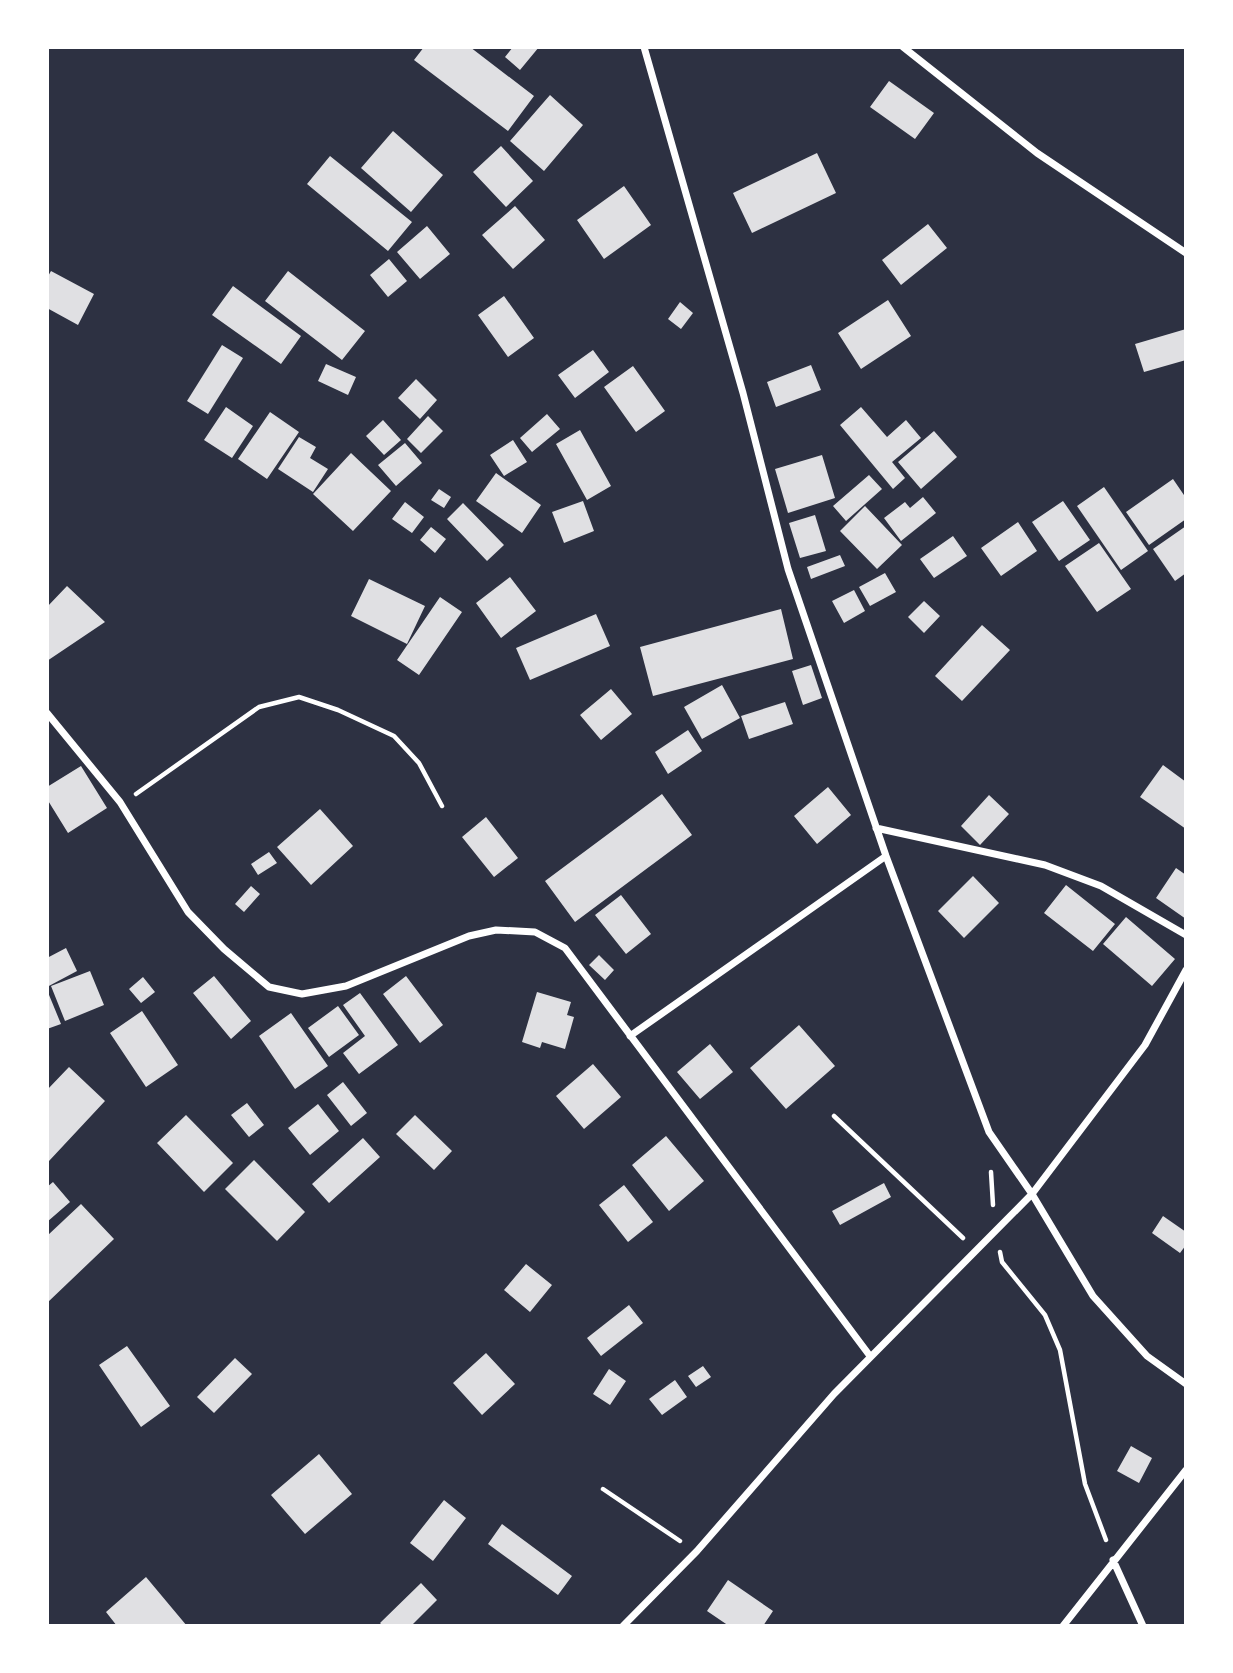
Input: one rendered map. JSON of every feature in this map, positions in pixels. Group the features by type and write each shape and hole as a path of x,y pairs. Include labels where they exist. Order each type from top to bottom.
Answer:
{"street":[{"path":"644,47 743,393 788,569 876,828 989,1132 1032,1194 1093,1296 1147,1356 1186,1384"},
{"path":"903,47 1037,153 1186,253"},
{"path":"47,713 120,802 188,912 224,949 269,987 302,994 346,986 469,936 496,930 535,932 565,948 870,1356"},
{"path":"876,828 1045,865 1101,886 1186,935"},
{"path":"631,1036 886,856"},
{"path":"623,1626 697,1552 870,1356 1032,1194 1145,1045 1186,970"},
{"path":"1063,1626 1186,1470"},
{"path":"1113,1560 1143,1626"}],"path":[{"path":"120,802 148,787 259,706 299,697 338,710 394,736 418,763 442,806"},
{"path":"834,1116 975,1249"},
{"path":"989,1132 995,1229 1002,1262 1045,1315 1059,1350 1085,1484 1113,1560"},
{"path":"603,1489 697,1552"}],"building":[{"path":"424,47 470,47 534,96 508,131 414,60"},
{"path":"513,47 539,47 520,70 505,57"},
{"path":"889,81 934,113 915,139 870,107"},
{"path":"550,95 583,125 544,171 510,141"},
{"path":"393,131 443,175 411,212 361,168"},
{"path":"501,146 533,181 506,207 473,172"},
{"path":"817,153 836,193 752,233 733,193"},
{"path":"330,156 412,222 388,251 307,184"},
{"path":"624,186 651,225 604,259 577,220"},
{"path":"515,206 545,240 513,269 482,235"},
{"path":"928,224 947,248 901,285 882,260"},
{"path":"427,226 450,254 420,279 397,252"},
{"path":"389,259 407,281 388,297 370,275"},
{"path":"51,271 94,294 78,325 47,308 47,278"},
{"path":"288,271 365,331 342,360 265,301"},
{"path":"233,286 301,336 281,364 212,315"},
{"path":"504,296 534,338 508,357 478,315"},
{"path":"888,300 911,336 861,369 838,333"},
{"path":"680,302 693,313 681,329 668,319"},
{"path":"1186,329 1186,360 1144,372 1135,344"},
{"path":"222,345 243,358 208,414 187,401"},
{"path":"593,350 609,372 575,398 558,375"},
{"path":"326,364 356,377 348,395 318,381"},
{"path":"811,365 821,390 776,407 767,382"},
{"path":"633,366 665,411 636,432 604,387"},
{"path":"416,379 437,400 420,419 398,398"},
{"path":"226,407 253,426 232,458 204,440"},
{"path":"861,407 887,437 906,420 921,438 892,462 905,478 893,489 840,425"},
{"path":"270,412 299,432 267,479 238,459"},
{"path":"547,414 560,429 532,452 520,438"},
{"path":"428,416 443,431 421,453 407,439"},
{"path":"383,420 401,440 384,455 366,436"},
{"path":"580,430 611,486 587,500 556,444"},
{"path":"934,431 957,457 921,489 898,462"},
{"path":"299,437 316,447 310,458 328,469 313,492 278,469"},
{"path":"513,440 527,462 504,476 490,455"},
{"path":"405,443 422,463 396,486 378,465"},
{"path":"351,453 391,491 353,531 313,494"},
{"path":"822,455 835,498 788,513 775,469"},
{"path":"496,473 541,505 522,533 476,501"},
{"path":"869,475 882,489 846,521 833,506"},
{"path":"1173,479 1186,498 1186,519 1149,545 1126,512"},
{"path":"1104,487 1148,551 1121,570 1077,506"},
{"path":"439,489 451,497 444,508 431,500"},
{"path":"923,497 936,513 901,541 884,518 905,502 910,508"},
{"path":"583,501 594,531 564,543 552,512"},
{"path":"1063,501 1090,540 1059,561 1032,522"},
{"path":"405,502 424,517 412,533 392,519"},
{"path":"463,503 504,545 487,561 447,519"},
{"path":"865,506 902,545 877,569 840,531"},
{"path":"815,515 826,551 800,558 789,523"},
{"path":"1018,522 1037,551 1001,576 981,548"},
{"path":"1186,526 1186,573 1175,581 1153,549"},
{"path":"431,527 446,539 435,553 420,540"},
{"path":"953,536 967,556 934,578 920,559"},
{"path":"1099,543 1131,589 1097,612 1065,566"},
{"path":"840,555 845,566 811,579 807,567"},
{"path":"885,573 896,592 870,606 859,587"},
{"path":"510,577 536,611 501,638 476,603"},
{"path":"369,579 425,606 407,644 351,616"},
{"path":"67,586 105,622 47,661 47,607"},
{"path":"854,590 865,611 844,623 832,601"},
{"path":"440,597 462,612 419,675 397,660"},
{"path":"924,601 940,616 924,633 908,617"},
{"path":"781,609 793,659 653,696 640,647"},
{"path":"596,614 610,646 530,680 516,648"},
{"path":"982,625 1010,650 962,701 935,676"},
{"path":"811,665 822,698 803,705 792,671"},
{"path":"722,685 740,718 702,739 684,707"},
{"path":"611,689 632,714 601,740 580,715"},
{"path":"785,702 793,724 749,739 741,716"},
{"path":"688,730 702,751 668,774 655,752"},
{"path":"1163,765 1186,782 1186,829 1140,797"},
{"path":"81,766 107,808 68,833 47,799 47,787"},
{"path":"828,787 851,815 817,844 794,816"},
{"path":"662,794 692,835 575,922 545,881"},
{"path":"989,795 1009,814 980,845 961,826"},
{"path":"320,809 353,846 311,885 277,847"},
{"path":"486,817 518,858 494,877 462,837"},
{"path":"269,852 277,863 258,875 251,864"},
{"path":"1176,868 1186,875 1186,919 1156,898"},
{"path":"973,876 999,903 964,938 938,911"},
{"path":"1066,885 1115,924 1093,951 1044,913"},
{"path":"251,886 260,894 244,912 235,904"},
{"path":"621,895 651,934 626,954 595,915"},
{"path":"1126,917 1175,959 1152,986 1103,944"},
{"path":"66,948 77,971 47,987 47,958"},
{"path":"599,955 614,970 605,980 589,965"},
{"path":"90,971 104,1005 65,1021 51,986"},
{"path":"214,976 251,1021 231,1039 193,993"},
{"path":"406,976 443,1025 420,1043 383,994"},
{"path":"143,977 155,992 141,1003 129,989"},
{"path":"47,990 61,1024 47,1029"},
{"path":"537,992 571,1002 567,1015 574,1017 565,1049 542,1042 540,1048 522,1042"},
{"path":"360,993 398,1045 359,1074 343,1053 365,1036 343,1005"},
{"path":"338,1006 359,1035 329,1057 308,1028"},
{"path":"142,1011 178,1065 146,1087 110,1033"},
{"path":"291,1013 328,1066 295,1089 259,1036"},
{"path":"799,1025 835,1066 786,1109 750,1068"},
{"path":"710,1044 733,1072 700,1099 677,1072"},
{"path":"593,1064 621,1097 584,1129 556,1096"},
{"path":"69,1067 105,1101 49,1161 47,1090"},
{"path":"343,1082 367,1113 351,1126 327,1095"},
{"path":"247,1103 264,1125 249,1137 231,1115"},
{"path":"318,1104 339,1131 310,1155 288,1128"},
{"path":"186,1115 233,1163 204,1192 157,1143"},
{"path":"415,1115 452,1151 434,1170 396,1134"},
{"path":"666,1136 704,1181 669,1211 632,1165"},
{"path":"363,1138 380,1157 329,1203 312,1184"},
{"path":"254,1160 305,1212 277,1241 225,1189"},
{"path":"53,1182 70,1202 47,1222 47,1187"},
{"path":"884,1183 891,1197 840,1225 832,1211"},
{"path":"624,1185 653,1222 628,1242 599,1205"},
{"path":"81,1204 114,1239 47,1303 47,1236"},
{"path":"1163,1216 1186,1232 1186,1245 1180,1253 1152,1233"},
{"path":"526,1264 552,1285 530,1312 504,1290"},
{"path":"629,1305 643,1323 601,1356 587,1338"},
{"path":"127,1346 170,1406 141,1427 99,1365"},
{"path":"486,1353 515,1384 482,1415 453,1383"},
{"path":"235,1358 252,1374 214,1413 197,1397"},
{"path":"703,1366 711,1377 696,1387 688,1376"},
{"path":"609,1369 626,1381 610,1405 593,1394"},
{"path":"675,1380 687,1397 662,1415 649,1399"},
{"path":"1131,1446 1152,1458 1139,1483 1117,1471"},
{"path":"319,1454 352,1494 305,1534 271,1495"},
{"path":"444,1500 466,1518 433,1561 410,1543"},
{"path":"502,1524 572,1576 558,1595 488,1544"},
{"path":"146,1577 187,1626 117,1626 106,1612"},
{"path":"728,1580 773,1611 763,1626 729,1626 707,1611"},
{"path":"421,1583 437,1600 411,1626 383,1626 380,1623"}]}
